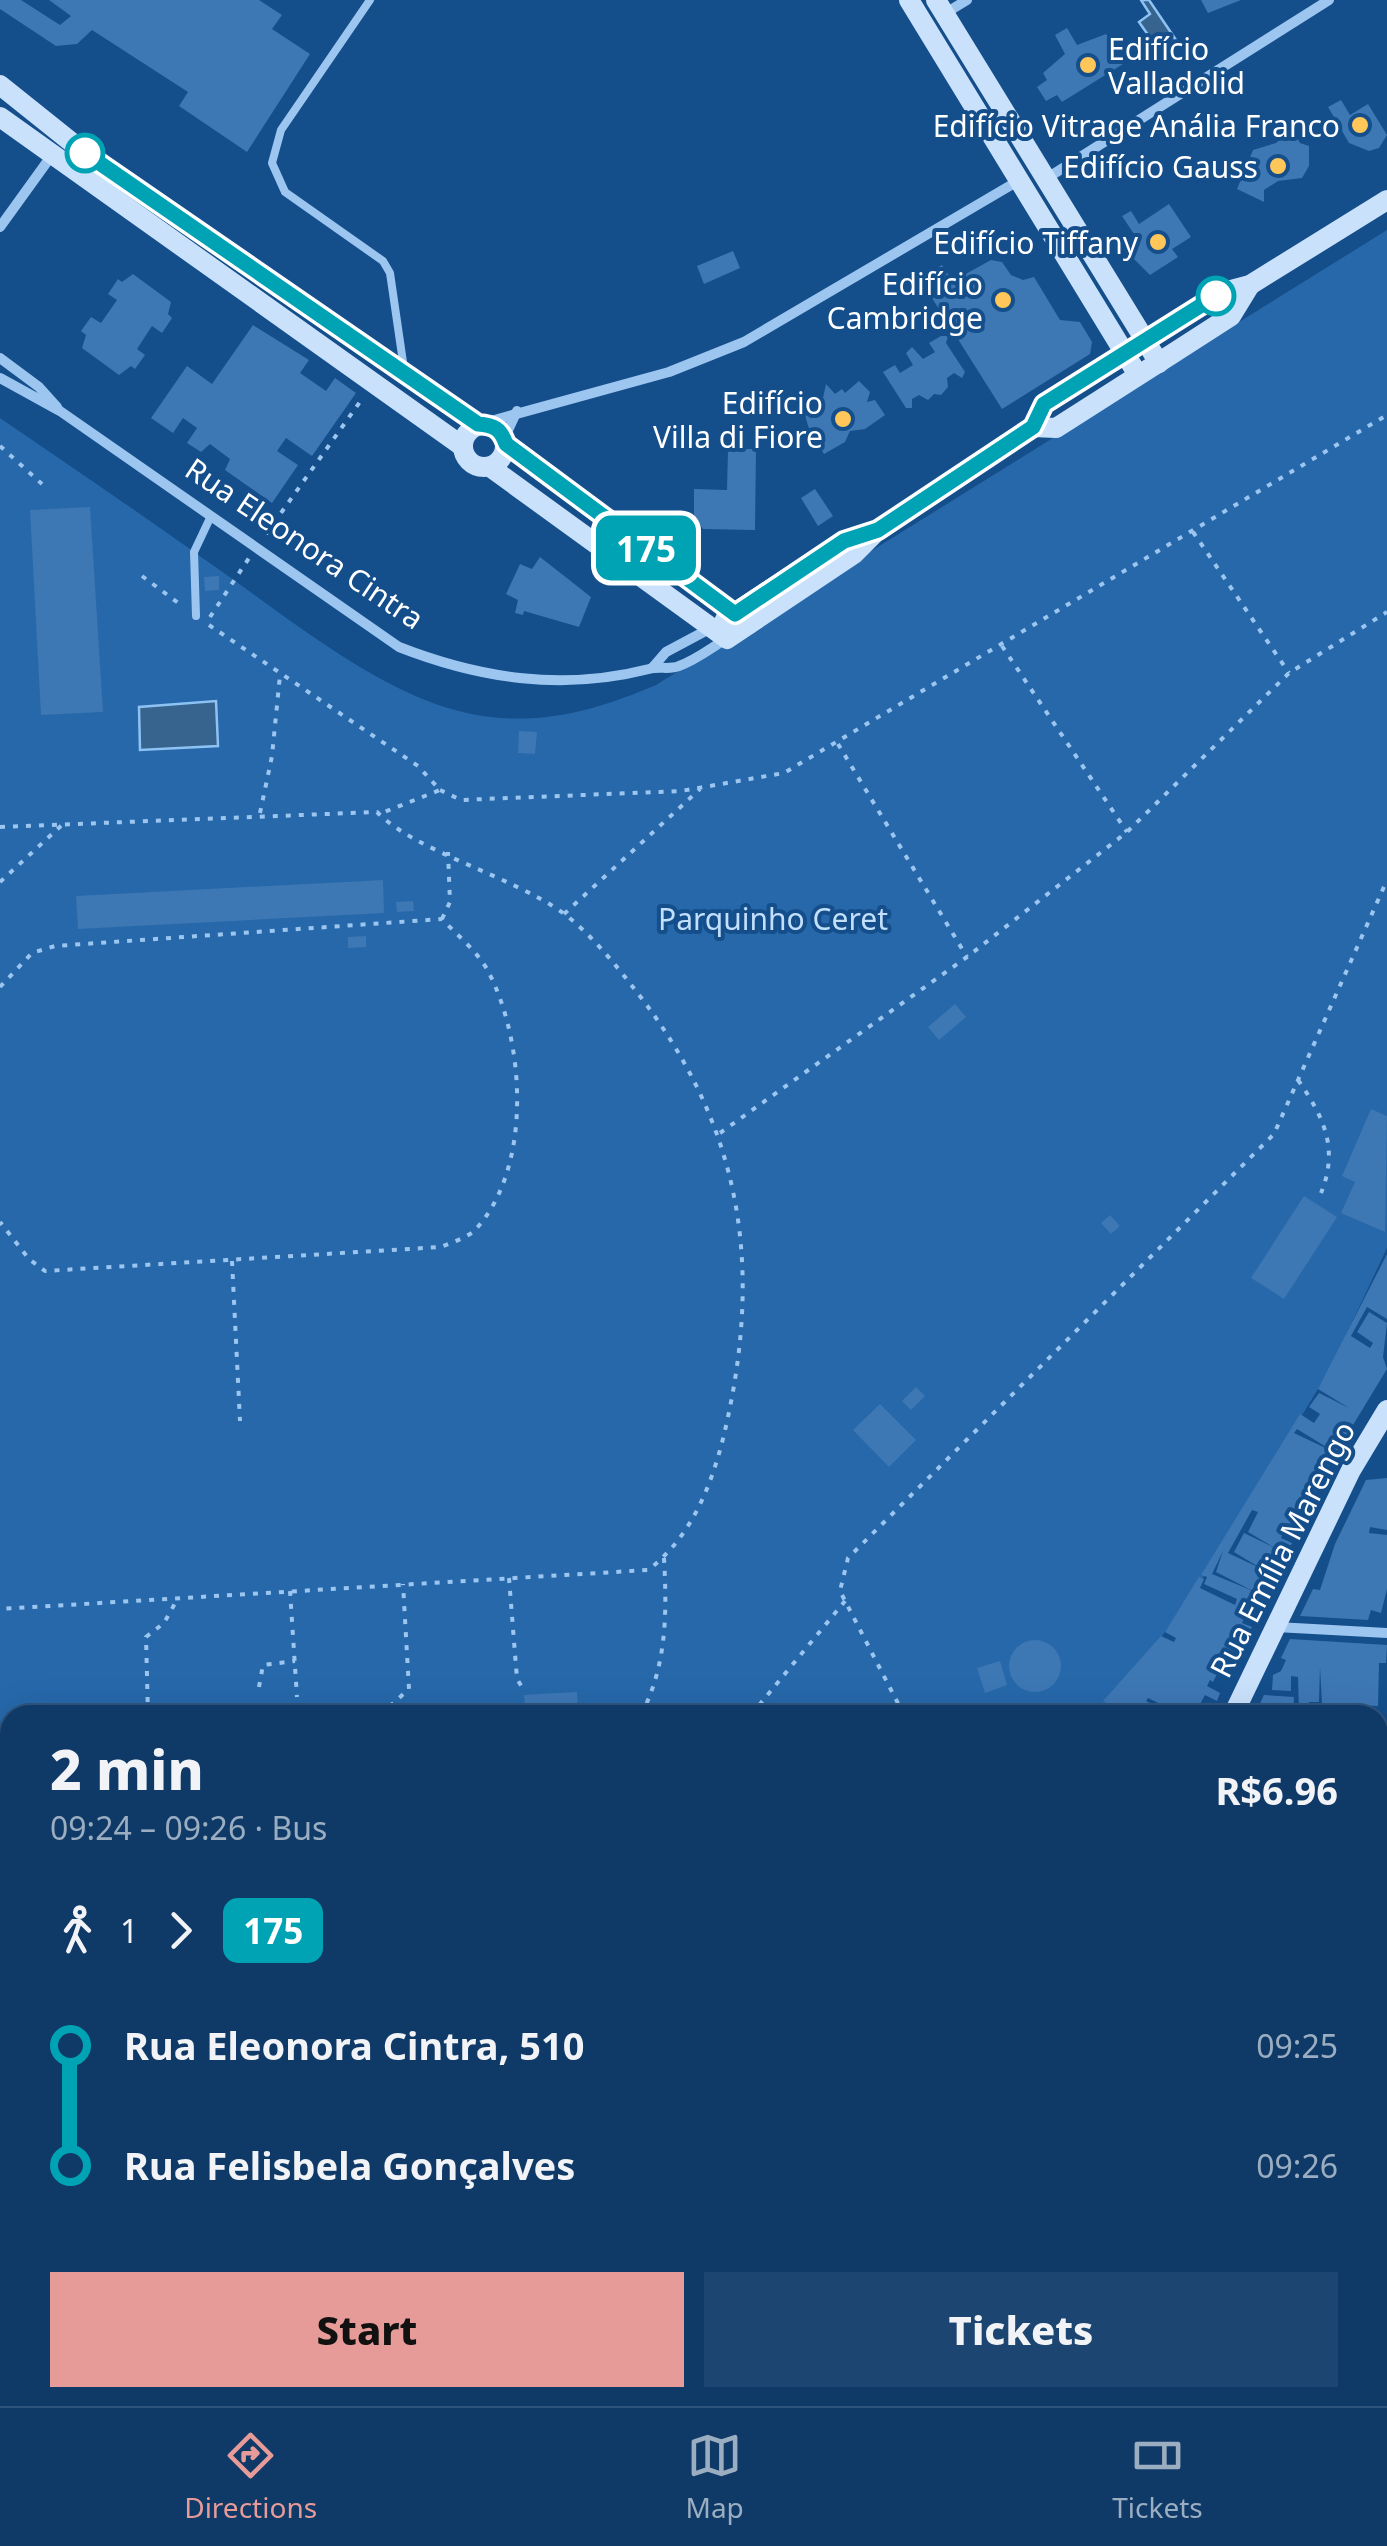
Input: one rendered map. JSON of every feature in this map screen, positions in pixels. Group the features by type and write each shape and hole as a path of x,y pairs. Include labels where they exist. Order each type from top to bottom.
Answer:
{"street":[{"path":"909,0 1138,376"},
{"path":"968,0 940,7 1043,180 1159,362"},
{"path":"1043,180 1329,0"},
{"path":"0,86 100,164 480,424 491,425 505,441 742,619"},
{"path":"0,117 462,446 466,458 477,466 490,467 719,634"},
{"path":"0,227 52,154"},
{"path":"462,446 470,429 480,424 518,410 669,372 744,342 1018,181"},
{"name":"Rua Eleonora Cintra","path":"0,378 30,398 60,411 399,648 457,669 531,680 608,679 653,667 676,668 742,619 854,554 878,530 1033,427 1044,404 1220,293 1250,286 1387,200"},
{"name":"Rua Eleonora Cintra","path":"1033,427 1056,428 1231,316 1250,286"},
{"name":"Rua Eleonora Cintra","path":"0,358 39,387 60,411"},
{"path":"490,467 499,462 518,410"},
{"name":"Rua Eleonora Cintra","path":"653,667 666,652 719,634"},
{"name":"Rua Emília Marengo","path":"1238,1705 1387,1410"},
{"path":"1364,1449 1387,1453"},
{"path":"1275,1627 1387,1633"}],"lane":[{"path":"370,0 281,130 272,163 285,192 383,260 390,273 404,373"},
{"path":"196,616 194,552 212,516"}],"path":[{"path":"373,383 206,623 418,766 440,790 461,800 700,789 784,773 1387,414"},
{"path":"0,446 42,484"},
{"path":"1193,532 1290,674"},
{"path":"142,576 196,616"},
{"path":"720,1133 967,957 1127,832 1290,674 1387,612"},
{"path":"1002,646 1127,832"},
{"path":"260,814 272,756 280,675"},
{"path":"838,744 967,957"},
{"path":"564,914 700,789"},
{"path":"0,828 260,814 379,814 440,790"},
{"path":"0,1609 648,1570 676,1548 696,1512 721,1452 742,1355 744,1266 732,1175 720,1133 664,1026 564,914 392,826 379,814"},
{"path":"0,882 63,824"},
{"path":"442,919 450,902 448,852"},
{"path":"899,1705 840,1591 848,1558 1274,1134 1387,880"},
{"path":"0,987 32,952 55,946 442,919"},
{"path":"0,1222 29,1259 45,1271 441,1248 472,1233 492,1208 509,1157 518,1106 514,1039 486,966 442,919"},
{"path":"1298,1080 1326,1128 1332,1152 1321,1194"},
{"path":"232,1260 240,1421"},
{"path":"646,1705 664,1648 664,1558"},
{"path":"510,1578 516,1679 525,1692"},
{"path":"391,1705 409,1688 403,1584"},
{"path":"290,1591 298,1697"},
{"path":"148,1705 146,1637 164,1623 178,1598"},
{"path":"759,1705 845,1601"},
{"path":"259,1687 263,1665 294,1661"}],"green space":[{"name":"Parquinho Ceret","path":"1387,230 1387,1248 1329,1371 1198,1586 1126,1686 1104,1705 0,1705 0,418 337,653 403,691 437,705 496,718 543,717 588,709 656,685"}],"shaded area":[{"path":"1141,0 1149,0 1178,43 1170,48 1162,36 1153,42 1139,22 1150,14"},
{"path":"216,701 218,746 140,750 139,707"}],"building":[{"path":"0,0 21,0 60,25 71,16 49,0 259,0 282,15 272,29 310,54 247,152 179,106 188,92 92,30 77,44 56,46 0,9"},
{"path":"1201,0 1241,0 1208,13"},
{"name":"Edifício Valladolid","path":"1067,28 1077,45 1106,34 1111,41 1122,35 1130,49 1120,56 1123,64 1062,102 1057,95 1046,101 1037,87 1047,80 1043,73 1065,54 1055,35"},
{"name":"Edifício Vitrage Anália Franco","path":"1341,100 1350,115 1368,104 1387,135 1379,148 1369,151 1349,143 1328,107"},
{"name":"Edifício Gauss","path":"1292,129 1300,143 1309,146 1309,166 1302,178 1278,181 1264,190 1264,202 1237,189 1253,150 1276,143"},
{"name":"Edifício Tiffany","path":"1169,204 1191,237 1172,249 1178,257 1150,275 1129,254 1136,237 1122,216 1131,211 1139,224"},
{"path":"733,251 740,268 704,284 697,266"},
{"path":"991,260 1002,262 1011,275 1023,280 1034,277 1060,320 1080,322 1092,342 1090,354 1002,409 920,279 942,265 953,281"},
{"path":"133,274 171,302 168,314 172,318 162,333 152,326 137,349 145,355 135,369 131,366 119,375 82,348 86,335 81,331 91,317 101,323 117,300 108,294 118,279 122,282"},
{"path":"253,325 309,360 300,373 326,391 335,378 356,393 312,456 286,438 277,451 298,465 272,503 225,470 230,459 210,444 201,452 187,443 197,428 183,418 173,433 151,418 187,366 212,384"},
{"path":"948,336 946,343 965,372 962,378 954,373 947,378 948,387 941,395 934,394 928,400 919,395 912,399 912,408 906,408 883,372 895,365 900,373 913,365 906,353 912,347 923,359 935,352 929,343"},
{"name":"Edifício Villa di Fiore","path":"859,381 870,392 867,402 875,400 885,415 865,429 850,431 845,442 824,454 814,437 819,432 809,429 805,415 821,407 826,384 835,394 842,389 845,393"},
{"path":"728,449 756,449 755,530 703,529 694,516 694,489 727,490"},
{"path":"815,489 833,516 818,526 801,498"},
{"path":"90,507 103,712 41,715 30,510"},
{"path":"540,557 591,597 579,627 524,611 523,615 515,613 518,600 506,594 520,564 532,569"},
{"path":"219,576 219,590 205,591 204,577"},
{"path":"519,731 537,732 535,754 518,753"},
{"path":"383,880 384,913 78,929 76,896"},
{"path":"413,901 414,911 397,912 396,902"},
{"path":"366,936 366,947 348,948 348,937"},
{"path":"955,1004 966,1017 939,1040 928,1027"},
{"path":"1371,1109 1387,1116 1385,1232 1341,1213 1355,1182 1342,1176"},
{"path":"1304,1196 1337,1217 1284,1299 1251,1278"},
{"path":"1110,1215 1120,1226 1111,1234 1101,1223"},
{"path":"1387,1254 1387,1319 1367,1307 1351,1336 1370,1348 1373,1343 1357,1332 1369,1312 1387,1323 1383,1357 1387,1369 1336,1453 1297,1531 1286,1526 1281,1538 1292,1543 1276,1575 1267,1571 1259,1593 1267,1596 1258,1615 1248,1610 1242,1623 1252,1627 1230,1673 1220,1668 1207,1686 1220,1693 1217,1701 1205,1695 1200,1705 1162,1705 1148,1698 1146,1701 1154,1705 1111,1705 1103,1701 1161,1636 1174,1642 1176,1638 1165,1632 1199,1577 1204,1579 1200,1588 1235,1605 1237,1599 1204,1584 1207,1577 1201,1575 1300,1414 1314,1423 1320,1414 1309,1407 1319,1393 1349,1408 1318,1389","holes":["1297,1429 1336,1453 1294,1433","1252,1510 1258,1512 1248,1532 1275,1548 1244,1533 1234,1552 1262,1569 1228,1553","1223,1551 1216,1572 1253,1591 1212,1574"]},
{"path":"916,1387 925,1396 911,1410 902,1401"},
{"path":"880,1404 916,1440 889,1467 853,1430"},
{"path":"1387,1478 1387,1530 1370,1527 1369,1533 1387,1535 1387,1589 1381,1613 1371,1610 1368,1620 1300,1616 1313,1589 1320,1590 1335,1544 1366,1480"},
{"path":"1290,1639 1387,1645 1386,1663 1379,1663 1378,1705 1322,1704 1320,1667 1319,1702 1299,1705 1298,1677 1291,1676 1291,1691 1272,1690 1273,1675 1281,1671 1286,1660 1281,1658"},
{"path":"1035,1640 1054,1647 1061,1666 1054,1685 1035,1692 1016,1685 1009,1666 1016,1647"},
{"path":"1000,1661 1007,1685 985,1693 977,1668"},
{"path":"577,1692 578,1705 525,1705 524,1695"},
{"path":"1264,1695 1294,1697 1293,1705 1259,1705"}],"bus line":[{"name":"175","path":"85,153 478,424 491,425 502,432 506,444 735,614 844,541 878,530 1033,427 1044,404 1216,296"}],"place":[{"name":"Edifício Valladolid","path":"1088,65"},
{"name":"Edifício Vitrage Anália Franco","path":"1360,125"},
{"name":"Edifício Gauss","path":"1278,166"},
{"name":"Edifício Tiffany","path":"1158,242"},
{"name":"Edifício Cambridge","path":"1003,300"},
{"name":"Edifício Villa di Fiore","path":"843,419"}]}
